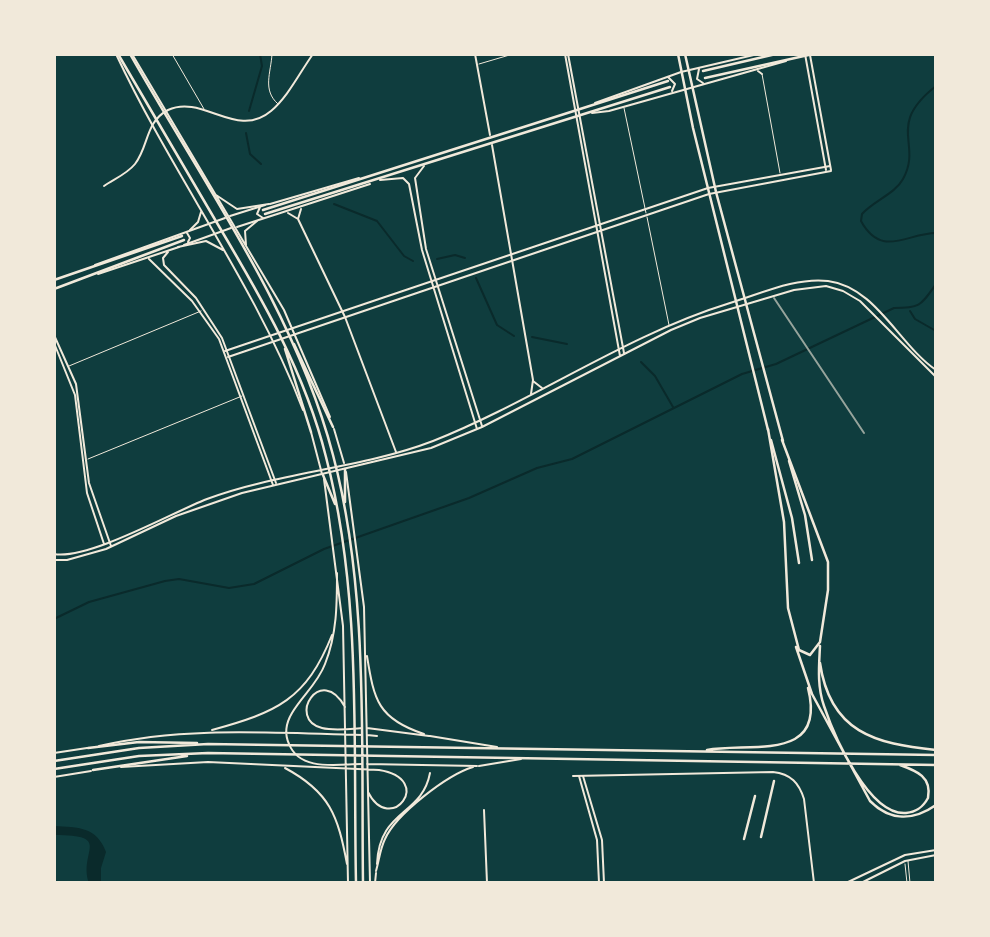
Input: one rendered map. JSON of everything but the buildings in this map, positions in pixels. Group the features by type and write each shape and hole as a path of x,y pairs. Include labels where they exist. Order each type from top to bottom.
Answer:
{"main road":[{"path":"117,54 271,315 284,342 312,432 323,475 337,561 345,658 348,883"},
{"path":"117,54 136,98 262,319 312,432"},
{"path":"131,54 215,193 246,250 333,427"},
{"path":"104,186 133,167 149,130 160,115 179,107 195,107 244,122 264,116 278,104 313,54"},
{"path":"475,54 490,135"},
{"path":"567,54 624,354"},
{"path":"678,54 709,194 792,518 799,563"},
{"path":"685,54 714,186 782,440 805,515 812,560"},
{"path":"704,84 697,76 702,69 758,54"},
{"path":"190,230 370,176 490,135 577,111 681,72 776,54"},
{"path":"705,78 808,55"},
{"path":"230,356 709,194 781,178 831,171 808,55"},
{"path":"808,55 826,171"},
{"path":"270,204 262,208 258,215 283,213 591,113 671,89 757,71 795,57"},
{"path":"757,71 762,74"},
{"path":"591,113 624,106 671,89 675,84 668,79"},
{"path":"151,87 284,310 304,351 341,451 361,568 366,643 370,883"},
{"path":"491,144 533,380 530,396"},
{"path":"425,166 417,173 415,180 423,237 482,427"},
{"path":"227,351 714,186 780,172 830,166"},
{"path":"215,193 235,209 270,204 370,176"},
{"path":"380,180 403,178 409,184 433,287 477,429"},
{"path":"246,250 244,233 264,216 370,184"},
{"path":"298,219 303,207"},
{"path":"178,247 200,220 200,208"},
{"path":"283,213 298,219 343,312 396,452"},
{"path":"56,280 183,238 215,234 257,221"},
{"path":"599,230 620,356"},
{"path":"54,290 183,238"},
{"path":"83,278 178,247 206,241 226,253"},
{"path":"170,250 163,258 164,265 195,298 230,356 275,485"},
{"path":"145,259 156,263 201,311 227,351"},
{"path":"54,554 67,555 104,544 174,512 240,487 396,452 480,421 669,325 698,313 803,282 836,283 864,297 936,370"},
{"path":"54,560 67,560 106,549 176,516 275,485 399,458 482,427 641,345 700,318 805,288 835,288 860,301 936,377"},
{"path":"54,335 79,395 91,492 111,547"},
{"path":"54,343 75,395 87,493 106,549"},
{"path":"297,351 333,453 344,509 358,643 363,883"},
{"path":"288,354 326,456 338,511 351,658 356,883"},
{"path":"230,356 273,479"},
{"path":"533,380 538,387 548,387"},
{"path":"768,429 784,522 787,597 793,638 806,678 870,801 890,815 911,817 936,805"},
{"path":"782,440 828,562 828,590 819,657 823,704 841,745"},
{"path":"344,509 345,469"},
{"path":"323,475 338,511"},
{"path":"337,561 335,629 324,667 286,726 291,750 301,760 312,764 477,766 535,757"},
{"path":"208,732 251,719 285,703 310,680 320,666 335,629"},
{"path":"793,638 799,650 807,655 815,653 820,642"},
{"path":"366,648 373,689 384,711 404,727 429,736"},
{"path":"819,657 831,702 854,728 873,739 897,746 936,750"},
{"path":"700,752 769,747 793,741 805,729 811,716 806,678"},
{"path":"346,709 333,692 323,690 313,694 307,702 306,713 312,723 323,729 372,728 498,747"},
{"path":"88,748 137,737 208,732 377,736"},
{"path":"54,753 151,742 936,755"},
{"path":"54,761 139,748 208,744"},
{"path":"54,777 208,754"},
{"path":"54,769 139,756 208,754 936,765"},
{"path":"93,771 208,762 393,772 403,779 407,790 404,802 395,808 383,809 373,803 368,791"},
{"path":"861,784 873,799 886,808 904,813 920,808 929,794 927,780 915,770 896,764"},
{"path":"376,871 384,839 397,822 454,774 477,766"},
{"path":"284,768 321,793 335,814 348,870"},
{"path":"573,776 773,772 789,776 801,788 804,799 814,883"},
{"path":"376,883 377,850 385,828 420,797 428,785 429,773"},
{"path":"579,776 597,840 599,883"},
{"path":"583,776 602,839 604,883"},
{"path":"761,837 774,780"},
{"path":"744,839 755,796"},
{"path":"484,810 487,883"},
{"path":"846,883 905,855 936,850"},
{"path":"861,883 906,861 936,855"}],"street":[{"path":"172,54 206,111"},
{"path":"272,54 269,91 278,104"},
{"path":"477,65 513,54"},
{"path":"762,74 781,178"},
{"path":"624,106 669,325"},
{"path":"69,366 201,311"},
{"path":"86,460 242,396"},
{"path":"906,861 909,883"},
{"path":"318,883 328,883"}],"water":[{"path":"54,826 86,830 102,844 106,852 101,868 101,883 89,883 89,842 83,838 54,835"}],"waterway":[{"path":"249,111 262,66 260,54"},
{"path":"936,86 912,112 908,124 908,166 903,179 895,189 867,209 862,214 861,221 877,239 886,241 936,233"},
{"path":"246,133 250,154 261,164"},
{"path":"334,204 377,221 404,256 413,261"},
{"path":"437,259 455,255 465,258"},
{"path":"476,278 497,325 514,336"},
{"path":"54,619 89,602 165,581 179,579 229,588 254,584 324,549 469,498 537,468 572,459 742,374 776,364 894,308 920,304 936,284"},
{"path":"910,311 915,319 936,331"},
{"path":"532,337 567,344"},
{"path":"641,362 655,376 673,407"}],"railway":[{"path":"774,298 864,433"}]}
